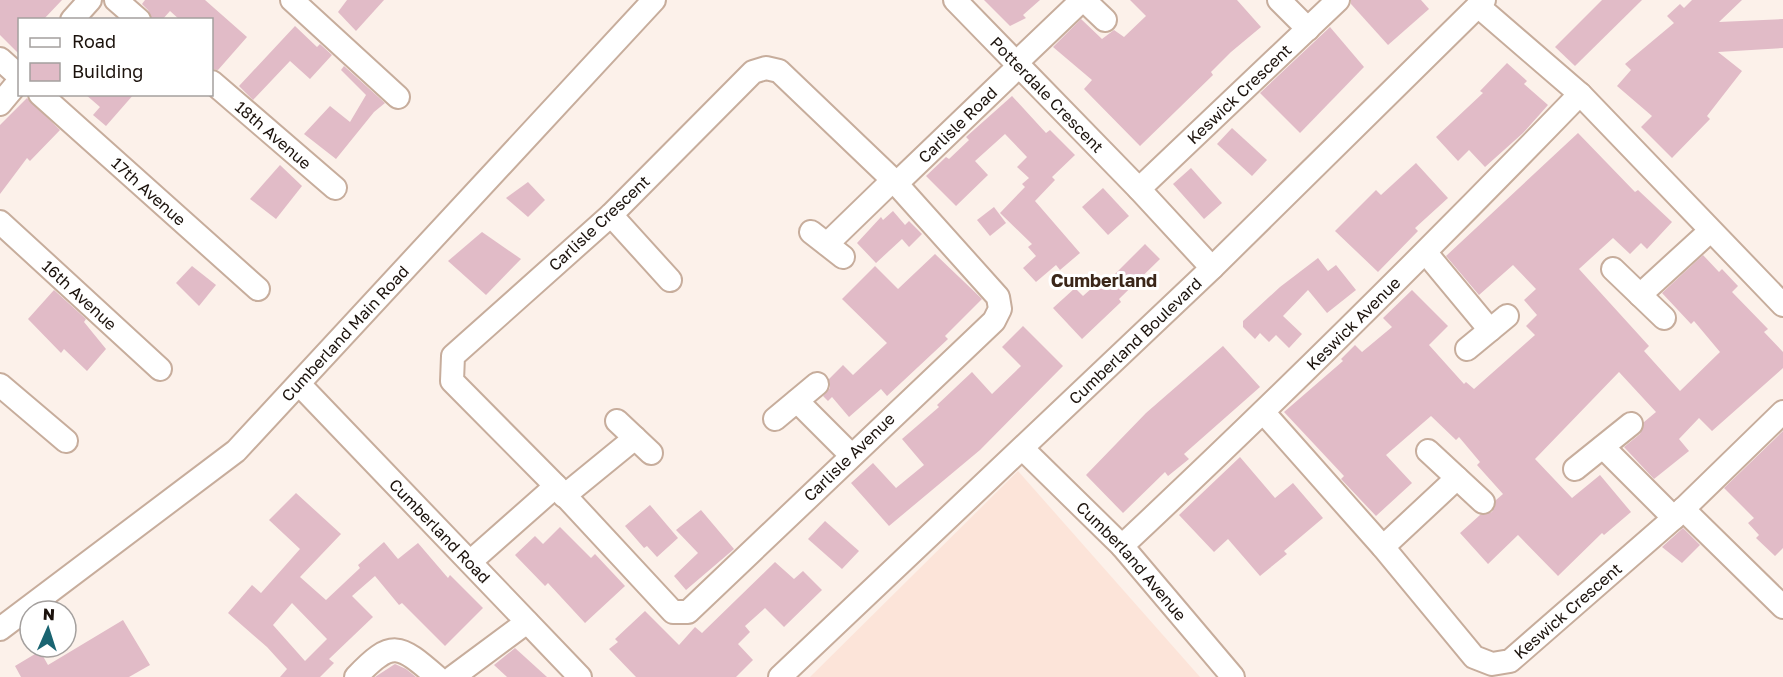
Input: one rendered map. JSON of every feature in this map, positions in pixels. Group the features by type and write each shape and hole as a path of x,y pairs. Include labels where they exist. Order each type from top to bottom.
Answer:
{"street":[{"path":"74,18 90,0"},
{"path":"116,0 137,18"},
{"path":"292,0 398,97"},
{"name":"Cumberland Main Road","path":"0,628 236,451 300,385 654,0"},
{"name":"Potterdale Crescent","path":"955,0 1139,189 1212,268"},
{"path":"1083,0 1105,20"},
{"name":"Carlisle Road","path":"827,244 1083,0"},
{"path":"1279,0 1308,29"},
{"name":"Keswick Crescent","path":"1139,189 1338,0"},
{"path":"1481,3 1580,94 1783,305"},
{"name":"Cumberland Boulevard","path":"780,677 1212,268 1481,3"},
{"path":"0,59 18,76"},
{"name":"Carlisle Crescent","path":"687,612 673,612 560,491 452,381 453,356 611,215 753,72 766,68 779,71 895,181 998,297"},
{"path":"0,104 18,81"},
{"name":"18th Avenue","path":"213,83 335,188"},
{"name":"Keswick Avenue","path":"1122,546 1264,413 1426,253 1580,94"},
{"name":"17th Avenue","path":"42,96 258,289"},
{"path":"611,215 671,281"},
{"name":"16th Avenue","path":"0,222 160,369"},
{"path":"1640,295 1710,231"},
{"path":"1426,253 1499,323 1467,349"},
{"path":"1613,269 1664,318"},
{"name":"Carlisle Avenue","path":"687,612 994,321 1000,309 998,297"},
{"path":"775,419 817,384"},
{"path":"0,385 66,441"},
{"name":"Cumberland Road","path":"300,385 580,677"},
{"path":"797,401 851,455"},
{"name":"Keswick Crescent","path":"1264,413 1383,547 1474,657 1492,664 1510,661 1678,514 1783,412"},
{"path":"470,562 560,491 643,446 616,421"},
{"path":"1575,469 1631,424"},
{"path":"1603,447 1783,607"},
{"name":"Cumberland Avenue","path":"1023,449 1122,546 1233,677"},
{"path":"1428,451 1483,502"},
{"path":"1383,547 1457,478"},
{"path":"453,677 527,622"},
{"path":"356,677 374,658 392,650 411,654 436,677"}],"shaded area":[{"path":"1018,471 1200,677 810,677"}],"building":[{"path":"0,0 62,0 45,18 18,18 18,53 0,35"},
{"path":"145,0 205,0 247,37 218,70 213,69 213,18 178,18 170,11 164,18 151,18 142,4"},
{"path":"347,0 384,0 356,31 338,12"},
{"path":"984,0 1040,0 1023,15 1026,18 1010,26"},
{"path":"1130,0 1237,0 1261,27 1231,52 1211,72 1213,75 1140,146 1084,89 1092,80 1053,47 1081,19 1102,39 1114,30 1124,37 1146,16"},
{"path":"1351,0 1421,0 1429,9 1388,45 1351,4"},
{"path":"1602,0 1642,0 1575,66 1555,47"},
{"path":"1692,0 1742,0 1719,22 1783,19 1783,48 1718,52 1742,71 1707,116 1710,119 1672,158 1641,127 1652,116 1617,86 1631,70 1625,64 1674,23 1667,16 1680,4 1684,8"},
{"path":"295,26 317,47 320,44 332,55 310,79 290,61 253,100 239,86"},
{"path":"1330,27 1364,67 1300,133 1260,93"},
{"path":"1507,63 1527,81 1524,84 1548,105 1523,133 1485,167 1469,150 1458,161 1436,137 1483,93 1480,91"},
{"path":"344,66 385,103 374,112 336,159 304,134 330,106 350,122 366,95 341,70"},
{"path":"87,96 132,96 106,126 93,115 100,107"},
{"path":"1012,96 1046,133 1050,130 1075,155 1052,177 1055,180 1035,201 1080,253 1060,270 1056,265 1036,282 1023,268 1036,256 1028,247 1032,244 1000,213 1025,187 1022,184 1029,178 1017,167 1027,157 1005,134 975,161 988,175 956,206 926,176 946,157 949,159 969,140 966,137"},
{"path":"27,98 60,130 30,161 27,158 0,194 0,125"},
{"path":"1232,128 1267,160 1252,176 1217,144"},
{"path":"1578,133 1635,192 1638,190 1672,222 1647,249 1641,243 1630,254 1613,238 1579,269 1649,346 1644,351 1680,391 1720,352 1694,321 1691,324 1662,293 1703,255 1719,272 1722,269 1738,286 1732,292 1768,329 1764,332 1783,352 1783,368 1712,431 1699,418 1679,439 1689,451 1654,479 1624,447 1640,434 1644,422 1656,412 1619,372 1535,459 1572,498 1600,475 1631,512 1604,535 1602,533 1558,576 1518,535 1488,564 1460,533 1480,515 1492,512 1496,500 1503,494 1477,465 1480,462 1459,437 1456,440 1431,416 1386,455 1412,483 1376,516 1341,479 1344,476 1284,412 1343,361 1341,359 1355,345 1362,352 1392,327 1383,318 1412,290 1448,326 1429,345 1464,384 1466,382 1474,389 1535,335 1526,326 1537,315 1524,300 1536,289 1513,265 1479,295 1446,256"},
{"path":"1416,163 1448,198 1415,228 1418,231 1378,272 1335,231 1376,190 1381,195"},
{"path":"280,165 302,186 276,219 250,199"},
{"path":"1191,168 1222,203 1204,219 1173,184"},
{"path":"528,182 545,200 528,217 506,198"},
{"path":"1103,188 1129,216 1108,235 1082,207"},
{"path":"994,207 1006,223 990,236 977,220"},
{"path":"893,211 905,225 909,221 922,234 909,247 902,239 876,263 857,243 881,217 883,220"},
{"path":"482,232 521,259 486,295 448,261"},
{"path":"1145,244 1160,259 1119,299 1121,302 1082,339 1053,308 1075,288 1083,296 1101,280 1105,284"},
{"path":"935,254 982,299 945,336 948,339 887,396 881,389 849,417 832,397 828,401 823,396 830,388 829,379 843,365 853,375 887,343 842,299 875,266 898,289"},
{"path":"1318,258 1328,271 1336,265 1356,290 1327,313 1308,290 1283,316 1302,334 1289,348 1276,335 1269,342 1260,333 1255,339 1243,327 1243,321 1280,287"},
{"path":"192,266 216,285 199,306 176,283"},
{"path":"54,290 86,319 84,322 106,349 87,371 64,349 61,353 28,319"},
{"path":"1023,326 1063,366 980,450 889,526 851,483 873,463 896,488 924,465 902,439 939,407 937,405 972,372 992,394 1021,366 1002,347"},
{"path":"1223,346 1260,387 1184,454 1189,459 1168,476 1165,472 1123,513 1086,475 1146,413"},
{"path":"1783,431 1783,548 1775,556 1756,538 1759,535 1748,523 1754,518 1724,488"},
{"path":"1240,457 1275,498 1293,483 1323,518 1284,551 1287,554 1260,576 1228,539 1214,552 1179,515"},
{"path":"296,493 341,534 300,577 326,600 360,568 358,565 384,542 398,559 418,543 448,578 450,575 483,608 445,646 402,603 399,605 375,576 352,596 373,617 329,659 334,663 320,677 280,677 287,669 267,647 228,613 252,585 261,593 300,549 269,520","holes":["292,603 327,639 305,661 273,625"]},
{"path":"650,505 678,538 657,557 647,546 644,548 625,526"},
{"path":"701,510 734,549 686,590 674,576 698,553 676,530"},
{"path":"825,521 859,551 842,569 808,539"},
{"path":"560,527 591,558 595,554 625,586 585,623 548,583 545,586 515,555 535,536 543,544"},
{"path":"1683,528 1700,545 1682,563 1662,547"},
{"path":"775,562 794,579 803,571 822,590 784,627 765,608 745,626 750,632 738,644 753,660 736,677 636,677 609,649 618,642 615,639 645,611 679,645 695,627 702,633"},
{"path":"123,620 150,665 129,677 21,677 15,666 27,659 45,659 48,665 58,659 78,659 78,647"},
{"path":"515,648 547,677 507,677 494,665"},
{"path":"395,664 406,669 416,677 375,677"}],"district":[{"name":"Cumberland","path":"1104,280"}]}
